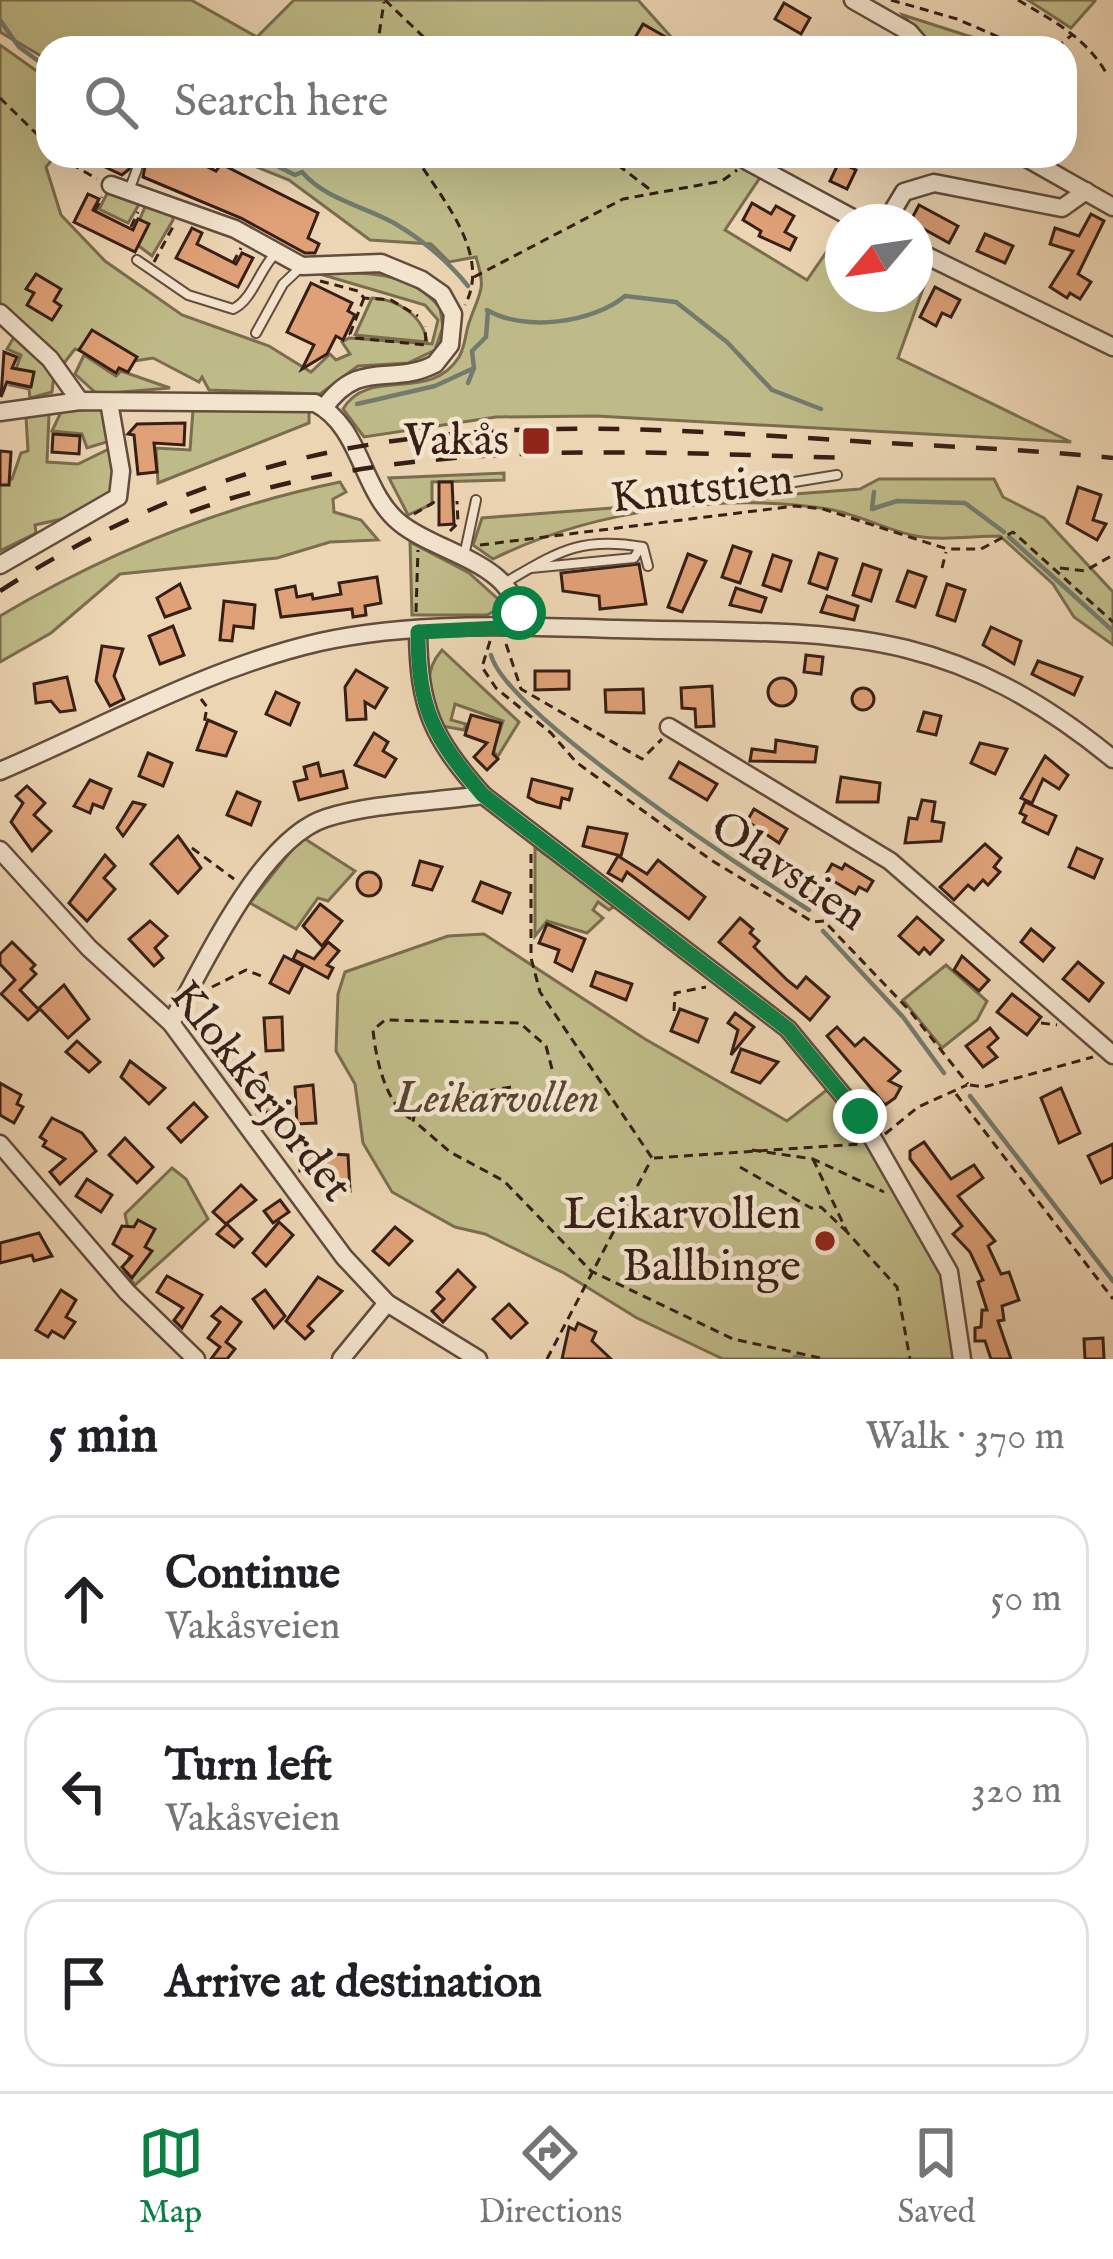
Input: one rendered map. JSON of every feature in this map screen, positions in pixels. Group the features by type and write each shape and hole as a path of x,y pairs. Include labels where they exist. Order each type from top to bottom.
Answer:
{"street":[{"path":"853,0 912,36"},
{"path":"760,168 827,204"},
{"path":"1045,168 1113,206"},
{"path":"897,204 904,192 934,183 1062,208 1086,191"},
{"path":"110,184 130,188 278,251 300,268 366,261 394,267 435,287 453,314 450,345 435,364 410,373 358,377 324,408"},
{"path":"933,259 1113,347"},
{"path":"0,313 50,358 80,400"},
{"path":"0,412 80,400 294,400 324,408 341,424 386,508 420,538 461,553 505,583 516,602 512,633"},
{"path":"0,565 118,497 121,471 110,403"},
{"path":"0,771 193,688 317,643 418,632 776,629 894,644 1006,685 1113,759"},
{"path":"418,632 418,678 426,713 443,749 483,795 788,1029 828,1072 874,1139 950,1272 962,1359"},
{"path":"669,727 890,861 1112,1054"},
{"path":"171,1023 249,891 293,836 325,818 483,795"},
{"name":"Klokkerjordet","path":"0,850 83,942 171,1023 317,1223 387,1303 478,1359"},
{"path":"0,1144 127,1292 196,1359"},
{"path":"341,1359 387,1303"}],"lane":[{"path":"130,188 136,169"},
{"path":"137,260 188,295 233,309 242,305 264,262 278,251"},
{"path":"256,333 300,268"},
{"path":"764,487 836,475"},
{"path":"461,553 476,500"},
{"path":"505,583 546,555 588,543 643,547"},
{"path":"643,547 648,566"},
{"path":"530,568 634,558 643,547"}],"path":[{"path":"379,36 385,0"},
{"path":"385,0 422,36"},
{"path":"891,0 996,36"},
{"path":"1018,0 1074,33 1096,53 1108,76"},
{"path":"1070,36 1074,33"},
{"path":"0,98 36,133"},
{"path":"80,168 110,184"},
{"path":"422,168 466,241 474,277 466,304 453,314"},
{"path":"622,168 653,192"},
{"path":"474,277 623,199 722,181 738,168"},
{"path":"150,269 182,210"},
{"path":"300,268 306,278 341,285 364,298 391,300 418,316"},
{"path":"364,298 350,334 356,338 426,345 425,326"},
{"path":"458,500 458,523 451,529 461,553"},
{"path":"408,519 436,501"},
{"name":"Knutstien","path":"461,553 536,534 617,531 730,511 823,508 947,549 981,549 1009,533 1056,567 1113,622"},
{"path":"418,632 415,570 420,538"},
{"path":"942,568 947,549"},
{"path":"1056,567 1085,571 1113,555"},
{"path":"512,633 512,674 521,689 595,735 643,759 651,755 669,727"},
{"name":"Olavstien","path":"489,636 490,649 482,661 489,680 576,762 711,860 813,922 824,921 917,1020 968,1084"},
{"path":"193,688 207,707 204,724"},
{"path":"527,827 534,872 531,958 540,992 652,1158"},
{"path":"192,848 249,891"},
{"path":"212,987 246,970 266,978"},
{"path":"674,1011 670,1004 675,993 707,986 719,976"},
{"path":"552,1069 546,1046 520,1023 385,1020 373,1030 375,1051 396,1110 449,1152 504,1181 592,1271 733,1339 820,1357"},
{"path":"652,1158 859,1145 900,1127 927,1101 968,1084 984,1087 1112,1054"},
{"path":"412,1120 419,1102 511,1087"},
{"path":"955,1093 1113,1299"},
{"path":"743,1149 813,1159 913,1206"},
{"path":"547,1359 652,1158"},
{"path":"813,1159 847,1232"},
{"path":"740,1167 811,1208 820,1207 897,1287 910,1359"}],"green space":[{"path":"0,0 191,0 255,36 36,36 36,53 0,32"},
{"path":"294,0 638,0 670,36 258,36"},
{"path":"1028,0 1095,0 1095,1 1071,28"},
{"path":"903,15 969,36 921,36"},
{"path":"0,45 36,70 36,168 46,168 61,215 105,261 182,315 269,346 311,372 330,354 336,360 350,354 342,342 349,338 432,344 438,320 425,305 320,274 369,274 401,280 440,308 443,327 435,350 408,363 358,366 320,394 209,390 202,377 199,382 153,358 122,363 75,349 64,363 0,307"},
{"path":"259,168 746,168 761,176 725,230 807,280 825,254 825,312 915,312 898,358 1071,442 596,416 496,417 364,437 343,409 368,389 416,383 447,371 463,348 481,289 476,257 449,262 431,244 370,240 289,180"},
{"path":"108,192 141,201 128,223 99,209"},
{"path":"148,200 173,214 152,256 131,240"},
{"path":"372,298 408,311 427,342 355,335"},
{"path":"14,337 54,374 52,392 30,398 29,389 10,385 21,355 7,349"},
{"path":"84,355 116,376 121,371 170,388 97,394 75,374"},
{"path":"101,408 110,441 87,448 82,434 52,431 61,412"},
{"path":"193,410 309,411 309,423 158,483 156,448 190,450"},
{"path":"49,414 47,462 78,464 111,448 117,491 80,515 35,525 36,533 0,551 0,480 12,479 21,453 28,451 26,417"},
{"path":"504,473 504,480 432,482 432,504 408,515 389,478"},
{"path":"879,479 994,479 1003,497 1044,518 1113,592 1113,645 1074,617 1053,584 1000,536 916,536 828,509 787,504 701,505 613,518 531,542 493,559 473,545 482,518 860,489"},
{"path":"340,482 346,492 333,499 334,512 361,520 378,540 330,542 277,558 120,574 51,633 0,662 0,616 40,593 207,519"},
{"path":"410,542 469,573 499,600 496,610 487,615 412,615"},
{"path":"442,650 519,722 498,756 493,751 503,721 455,704 451,720 466,724 464,730 442,726 429,678"},
{"path":"302,837 355,871 328,901 318,898 296,929 250,903"},
{"path":"535,847 615,906 609,910 598,902 593,910 603,918 587,933 547,921 535,936"},
{"name":"Leikarvollen","path":"484,934 645,1039 787,1121 832,1086 858,1122 949,1288 956,1359 723,1359 637,1318 564,1273 485,1234 455,1227 392,1192 363,1143 355,1084 336,1051 338,994 345,972 448,936"},
{"path":"946,965 987,1001 977,1020 942,1048 903,1000"},
{"path":"172,1168 186,1179 208,1219 135,1285 124,1272 132,1249 125,1214"}],"building":[{"path":"784,3 810,18 801,34 775,19"},
{"path":"643,24 664,36 636,36"},
{"path":"145,168 229,168 318,213 308,238 319,244 315,253 305,253 241,218 143,177"},
{"path":"836,168 856,170 847,189 830,181"},
{"path":"88,194 99,199 93,210 133,230 138,219 149,224 135,252 74,222"},
{"path":"752,203 771,214 776,206 794,216 785,232 796,238 790,250 759,236 761,231 743,220"},
{"path":"933,213 958,226 949,243 933,234"},
{"path":"1091,214 1104,221 1078,274 1091,282 1080,299 1070,293 1067,298 1050,287 1073,251 1050,244 1055,228 1079,236"},
{"path":"192,228 202,233 197,244 236,264 242,253 253,258 238,287 176,258"},
{"path":"985,234 1013,246 1005,263 977,251"},
{"path":"36,274 61,289 54,301 61,306 52,320 27,305 34,293 26,289"},
{"path":"311,283 352,303 348,311 355,315 343,340 336,336 327,354 302,369 314,345 287,332"},
{"path":"935,287 960,300 951,317 942,313 936,326 920,317 922,312 933,312"},
{"path":"92,330 137,357 128,372 119,368 116,373 79,350"},
{"path":"4,352 17,357 12,368 34,372 31,387 7,382 1,397"},
{"path":"185,423 184,445 154,443 157,472 138,474 134,435 128,434 137,424"},
{"path":"53,434 80,436 79,454 52,452"},
{"path":"476,434 477,451 437,453 436,440"},
{"path":"0,451 11,452 9,485 0,485"},
{"path":"439,482 452,482 454,524 439,525"},
{"path":"1078,487 1101,495 1093,520 1106,524 1097,540 1067,523"},
{"path":"733,546 751,552 740,583 722,577"},
{"path":"819,553 837,559 827,589 809,583"},
{"path":"688,554 706,561 682,612 668,607"},
{"path":"773,555 791,561 781,591 763,585"},
{"path":"639,564 646,604 600,609 599,596 563,591 561,573"},
{"path":"863,564 881,570 871,601 853,595"},
{"path":"908,571 926,577 915,607 897,601"},
{"path":"377,577 381,603 365,606 366,615 353,617 352,609 281,617 276,590 295,586 297,597 312,594 313,599 341,594 339,583"},
{"path":"180,584 190,608 165,617 157,598"},
{"path":"947,584 965,590 955,621 937,615"},
{"path":"736,588 766,598 761,612 730,605"},
{"path":"827,596 858,606 854,620 821,612"},
{"path":"224,601 255,605 253,628 234,626 232,641 220,640"},
{"path":"173,626 184,655 160,664 149,636"},
{"path":"991,627 1021,641 1014,664 983,645"},
{"path":"102,646 123,649 114,676 124,699 110,706 96,681"},
{"path":"806,655 823,657 821,674 804,672"},
{"path":"1038,661 1082,677 1074,695 1032,674"},
{"path":"356,670 387,688 375,708 365,702 366,719 347,720 345,687"},
{"path":"535,671 569,671 569,689 535,690"},
{"path":"67,677 75,710 60,712 51,701 36,703 34,684"},
{"path":"782,678 792,682 796,692 792,702 782,706 772,702 768,692 772,682"},
{"path":"712,686 714,726 696,727 695,709 682,708 681,688"},
{"path":"863,688 874,699 863,710 852,699"},
{"path":"643,689 644,713 606,712 605,690"},
{"path":"276,692 299,703 290,725 266,714"},
{"path":"924,712 941,716 936,735 918,731"},
{"path":"471,715 501,723 493,754 498,759 487,770 474,757 487,743 465,735"},
{"path":"208,720 236,732 226,756 197,750"},
{"path":"374,733 388,742 383,751 396,759 385,777 355,765"},
{"path":"776,740 817,747 815,762 750,761 752,749 775,752"},
{"path":"980,743 1007,749 995,774 971,763"},
{"path":"148,753 172,763 163,786 139,776"},
{"path":"1045,756 1068,775 1059,789 1043,779 1032,803 1021,798"},
{"path":"679,762 717,784 707,800 670,778"},
{"path":"318,763 321,776 343,771 347,788 299,800 294,782 307,779 304,767"},
{"path":"841,777 880,783 878,802 837,802"},
{"path":"532,779 572,789 569,800 562,798 560,808 528,797"},
{"path":"90,780 111,789 103,808 93,804 90,813 74,806"},
{"path":"27,786 45,803 34,815 51,831 32,851 11,822 23,803 16,796"},
{"path":"237,792 260,802 251,825 227,815"},
{"path":"922,800 935,802 932,821 944,823 941,841 905,843 909,818 917,819"},
{"path":"133,802 145,805 123,836 117,828"},
{"path":"1025,802 1056,816 1048,834 1023,822 1026,816 1020,813"},
{"path":"754,809 787,829 779,843 747,821"},
{"path":"588,827 627,834 621,856 583,846"},
{"path":"178,836 201,868 178,893 151,864"},
{"path":"985,844 1001,858 994,867 1000,872 988,885 983,880 974,890 968,885 954,900 940,887"},
{"path":"1077,848 1102,859 1094,878 1069,867"},
{"path":"105,855 115,866 104,878 115,889 87,921 69,903"},
{"path":"618,856 647,874 658,860 705,897 689,919 627,872 622,881 608,873"},
{"path":"420,861 442,867 432,890 413,885"},
{"path":"832,864 842,869 845,864 873,881 867,891 859,887 855,894 825,876"},
{"path":"369,872 381,884 369,896 357,884"},
{"path":"481,882 510,893 502,913 473,901"},
{"path":"320,904 342,921 322,946 303,926"},
{"path":"917,917 943,940 930,954 924,948 919,954 899,936"},
{"path":"740,918 759,941 754,947 787,980 797,988 806,977 829,997 810,1020 719,942"},
{"path":"150,921 167,936 155,948 163,958 154,966 129,939"},
{"path":"547,924 585,939 572,971 555,962 559,950 539,943"},
{"path":"1031,929 1054,948 1043,961 1021,942"},
{"path":"12,942 35,965 31,969 36,974 20,990 39,1010 28,1020 1,994 15,980 0,964 0,954"},
{"path":"328,942 339,951 327,965 333,968 328,978 293,959 297,951 314,959"},
{"path":"284,956 303,966 289,993 270,983"},
{"path":"962,956 989,980 979,991 954,970"},
{"path":"1078,962 1103,983 1089,1001 1063,979"},
{"path":"596,972 632,984 626,1000 591,986"},
{"path":"64,985 89,1019 68,1038 39,1008"},
{"path":"1012,994 1041,1017 1027,1035 997,1012"},
{"path":"680,1009 707,1019 698,1042 671,1031"},
{"path":"735,1013 754,1027 731,1055 738,1030 728,1023"},
{"path":"282,1017 283,1050 266,1051 264,1018"},
{"path":"837,1027 855,1046 864,1038 900,1071 889,1081 901,1087 895,1098 885,1105 827,1036"},
{"path":"990,1028 998,1038 988,1047 997,1057 983,1067 966,1046"},
{"path":"77,1041 100,1062 89,1072 66,1052"},
{"path":"741,1049 778,1062 760,1083 732,1072"},
{"path":"130,1061 165,1088 149,1104 121,1077"},
{"path":"266,1073 272,1112 257,1113 255,1078"},
{"path":"0,1083 21,1095 17,1104 23,1107 14,1123 0,1115"},
{"path":"313,1085 316,1123 297,1124 295,1087"},
{"path":"1061,1088 1080,1133 1059,1143 1041,1098"},
{"path":"194,1103 207,1117 181,1142 168,1128"},
{"path":"52,1118 82,1133 96,1151 60,1184 50,1172 65,1159 43,1146 46,1141 40,1137"},
{"path":"125,1138 153,1167 137,1183 109,1155"},
{"path":"924,1142 951,1179 974,1165 983,1178 958,1196 995,1241 988,1246 1001,1274 1009,1272 1019,1300 1002,1306 1004,1320 998,1321 1011,1359 991,1359 985,1341 975,1341 975,1328 981,1327 982,1310 987,1310 978,1282 983,1280 970,1252 953,1234 962,1226 910,1159 910,1151"},
{"path":"1113,1144 1113,1177 1101,1183 1088,1156"},
{"path":"299,1152 348,1155 350,1191 332,1192 331,1170 300,1171"},
{"path":"87,1179 112,1195 101,1212 76,1196"},
{"path":"241,1185 256,1200 226,1224 213,1212"},
{"path":"280,1200 289,1212 273,1223 264,1211"},
{"path":"138,1220 155,1229 145,1247 152,1251 132,1278 122,1267 132,1256 113,1244 122,1226 134,1227"},
{"path":"279,1222 293,1235 266,1266 253,1253"},
{"path":"227,1224 242,1239 234,1247 217,1234"},
{"path":"395,1227 412,1241 389,1265 373,1251"},
{"path":"39,1233 52,1256 34,1261 32,1255 0,1263 0,1243"},
{"path":"458,1270 475,1287 443,1322 432,1311 444,1299 437,1292"},
{"path":"167,1276 202,1295 182,1328 174,1320 183,1308 157,1292"},
{"path":"318,1277 342,1291 308,1326 313,1331 305,1339 286,1321"},
{"path":"61,1290 76,1300 66,1317 75,1322 64,1338 52,1331 48,1337 36,1330"},
{"path":"265,1290 285,1316 274,1328 253,1299"},
{"path":"509,1304 527,1323 511,1338 493,1319"},
{"path":"221,1307 241,1322 226,1342 235,1349 227,1359 211,1359 220,1347 208,1338 220,1322 212,1316"},
{"path":"578,1323 596,1332 592,1341 611,1359 562,1359 569,1327 575,1330"},
{"path":"1103,1338 1104,1359 1085,1359 1084,1339"}],"waterway":[{"path":"0,20 19,47 36,59"},
{"path":"281,168 295,175 302,172 333,196 405,230 468,286"},
{"path":"487,310 538,322 595,313 625,296 676,302 727,342 772,390 821,409"},
{"path":"357,404 435,386 474,368 472,351 486,337 488,311"},
{"path":"468,383 474,368"},
{"path":"874,492 872,509 897,501 965,503 1004,532"},
{"path":"1009,537 1113,631"},
{"path":"491,655 507,681 582,751 809,910"},
{"path":"823,931 903,1017 944,1073"},
{"path":"970,1096 1113,1281"},
{"path":"795,1357 804,1359"}],"railway":[{"path":"0,591 102,533 201,489 299,459 397,440 600,429 1113,458"},
{"path":"190,512 270,488 433,460 599,452 849,458"}],"place":[{"name":"Vakås","path":"536,441"},
{"name":"Leikarvollen Ballbinge","path":"825,1241"}],"route":[{"path":"519,613 518,627 418,632 418,678 426,713 443,749 483,795 788,1029 860,1116"}]}
